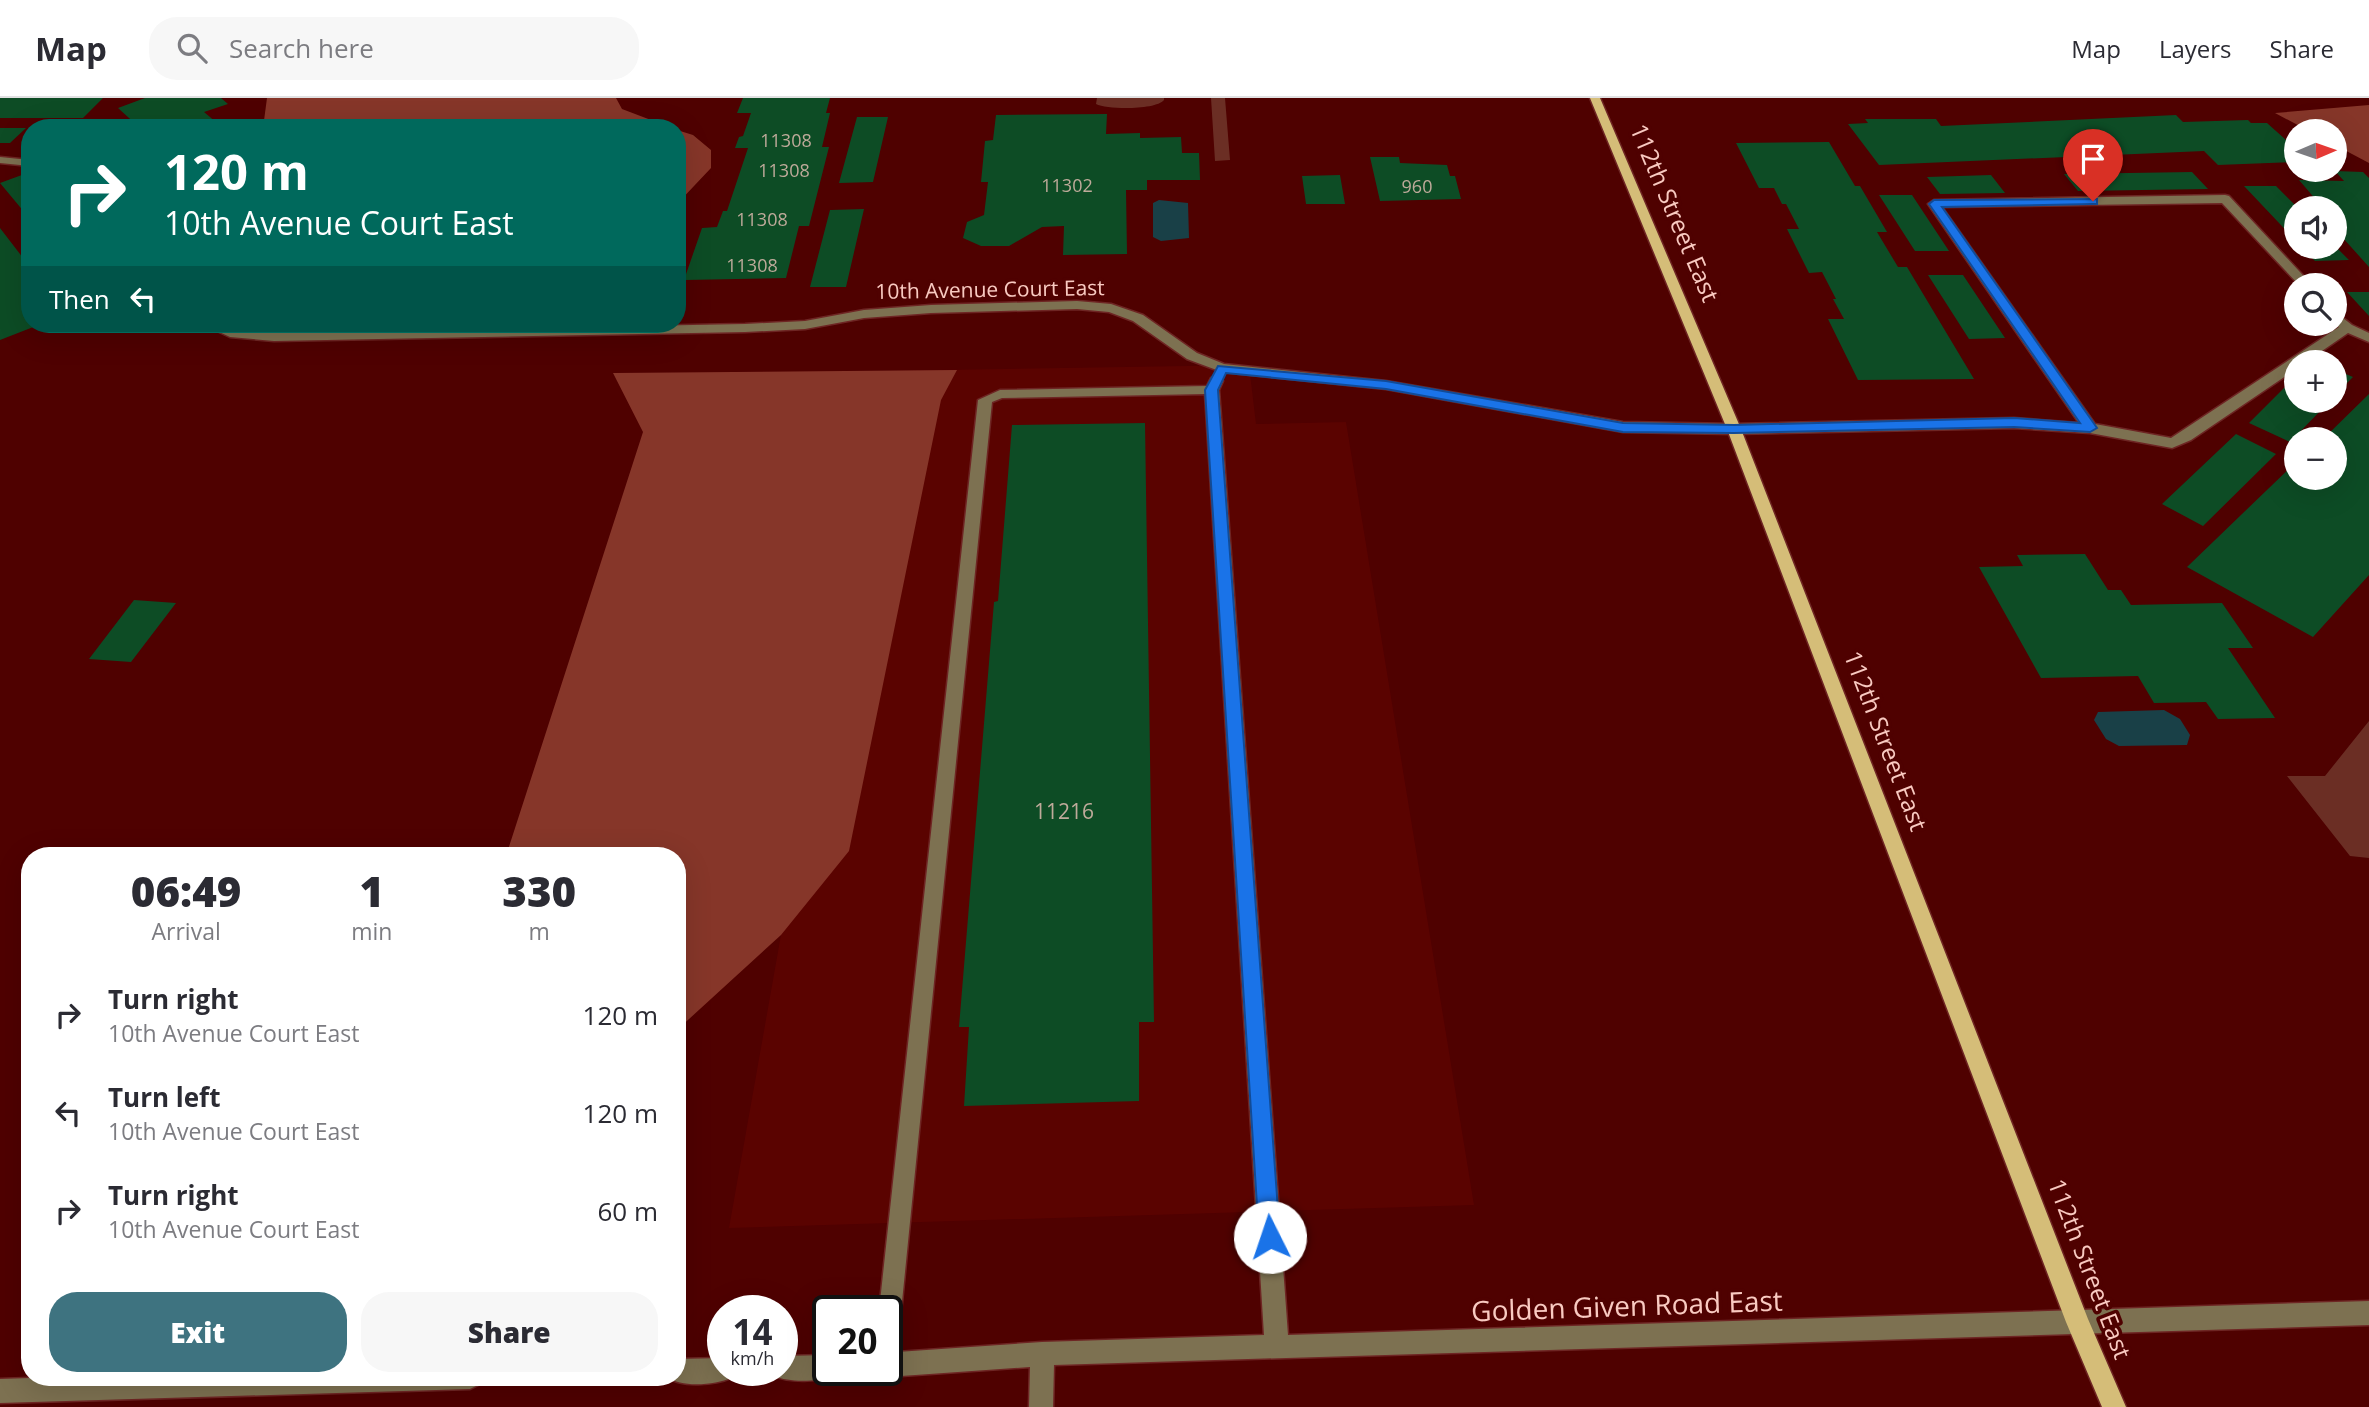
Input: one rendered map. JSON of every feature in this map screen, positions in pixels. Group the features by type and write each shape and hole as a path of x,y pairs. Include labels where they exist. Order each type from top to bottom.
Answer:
{"main road":[{"name":"112th Street East","path":"1595,98 1734,429 2078,1322 2114,1407"}],"street":[{"path":"0,160 21,162"},
{"path":"2090,428 1934,204 2225,199 2295,273"},
{"name":"10th Avenue Court East","path":"686,329 804,325 864,314 918,310 1077,305 1111,308 1138,318 1192,356 1222,368 1386,385 1623,427 1734,429 2014,423 2090,428 2172,443 2186,437 2335,336"},
{"path":"2347,328 2369,338"},
{"name":"10th Avenue Court East","path":"230,333 274,337 477,333"},
{"path":"1222,368 1212,390 1277,1347"},
{"path":"892,1295 985,400 1000,394 1212,390"},
{"name":"Golden Given Road East","path":"903,1364 1042,1354 2369,1313"},
{"path":"1041,1407 1042,1354"},
{"path":"686,1371 707,1370"},
{"path":"0,1391 168,1386"}],"shaded area":[{"path":"267,98 616,98 622,109 648,119 264,119"},
{"path":"1097,98 1164,100 1152,106 1121,108 1096,104"},
{"path":"1211,98 1225,98 1230,160 1215,161"},
{"path":"2369,105 2369,163 2347,151 2347,119 2286,119 2275,113"},
{"path":"686,133 693,135 711,150 711,168 686,194"},
{"path":"1249,365 1256,424 1346,422 1474,1205 729,1228 881,371"},
{"path":"957,370 941,400 849,851 781,935 686,1022 686,847 509,847 643,432 613,373"},
{"path":"2369,721 2369,858 2350,856 2287,776 2325,776"}],"water":[{"path":"1159,200 1188,203 1189,238 1161,241 1153,237 1153,203"},
{"path":"2164,710 2180,719 2190,735 2187,745 2119,746 2106,739 2094,720 2098,712"}],"building":[{"path":"0,98 103,98 83,118 0,118"},
{"path":"145,98 221,98 228,104 204,112 212,119 130,119 118,108"},
{"path":"743,98 830,98 826,113 830,113 822,147 829,147 809,226 799,226 786,278 686,280 702,228 717,227 723,211 727,211 748,148 735,148 739,137 743,136 751,113 737,113"},
{"path":"1107,114 1106,134 1140,133 1140,138 1181,137 1182,153 1199,153 1200,180 1147,180 1147,190 1126,190 1127,254 1063,255 1064,226 1042,227 1009,246 981,246 963,238 967,222 984,215 988,182 981,182 985,141 993,140 996,115"},
{"path":"2176,115 2183,122 2248,120 2251,123 2267,123 2284,138 2284,162 2218,165 2204,151 1879,165 1848,124 1868,123 1865,119 1936,119 1941,126"},
{"path":"857,117 888,117 873,182 839,183"},
{"path":"0,128 21,128 21,133 10,143 0,143"},
{"path":"1829,142 1855,186 1860,186 1887,232 1877,232 1898,267 1907,267 1974,379 1858,380 1828,319 1844,319 1833,299 1836,299 1822,272 1809,273 1787,229 1799,229 1786,204 1782,204 1774,188 1759,188 1736,143"},
{"path":"1370,157 1399,157 1400,163 1447,165 1450,176 1455,176 1461,199 1380,201"},
{"path":"2347,171 2363,172 2369,178 2369,267 2347,242 2347,196 2313,196 2301,182 2347,182"},
{"path":"2192,172 2208,189 2078,191 2064,174"},
{"path":"21,175 21,208 0,183"},
{"path":"1340,175 1345,204 1306,204 1302,176"},
{"path":"1991,175 2005,193 1940,194 1927,177"},
{"path":"2244,186 2276,186 2286,196 2284,228"},
{"path":"1879,195 1912,195 1949,251 1915,251"},
{"path":"864,209 846,287 810,287 830,210"},
{"path":"0,228 21,255 21,332 0,340"},
{"path":"2313,259 2349,260 2315,261"},
{"path":"1928,275 1963,275 2005,338 1969,339"},
{"path":"2347,292 2369,292 2369,316"},
{"path":"2284,388 2284,413 2318,413 2305,427 2284,427 2284,439 2249,423"},
{"path":"2369,394 2369,575 2313,637 2187,567 2284,474 2284,490 2347,490 2347,427 2335,427"},
{"path":"1145,423 1154,1022 1139,1022 1139,1101 964,1106 969,1027 959,1027 994,602 998,601 1012,425"},
{"path":"2236,434 2276,454 2203,526 2162,504"},
{"path":"2085,554 2108,590 2121,590 2131,605 2222,603 2253,648 2228,648 2275,718 2218,719 2206,702 2154,703 2138,676 2041,678 1979,567 2023,566 2017,555"},
{"path":"134,600 176,603 131,662 89,659"}],"route":[{"path":"1270,1237 1212,390 1222,368 1386,385 1623,427 1734,429 2014,423 2090,428 1934,204 2093,201"}]}
